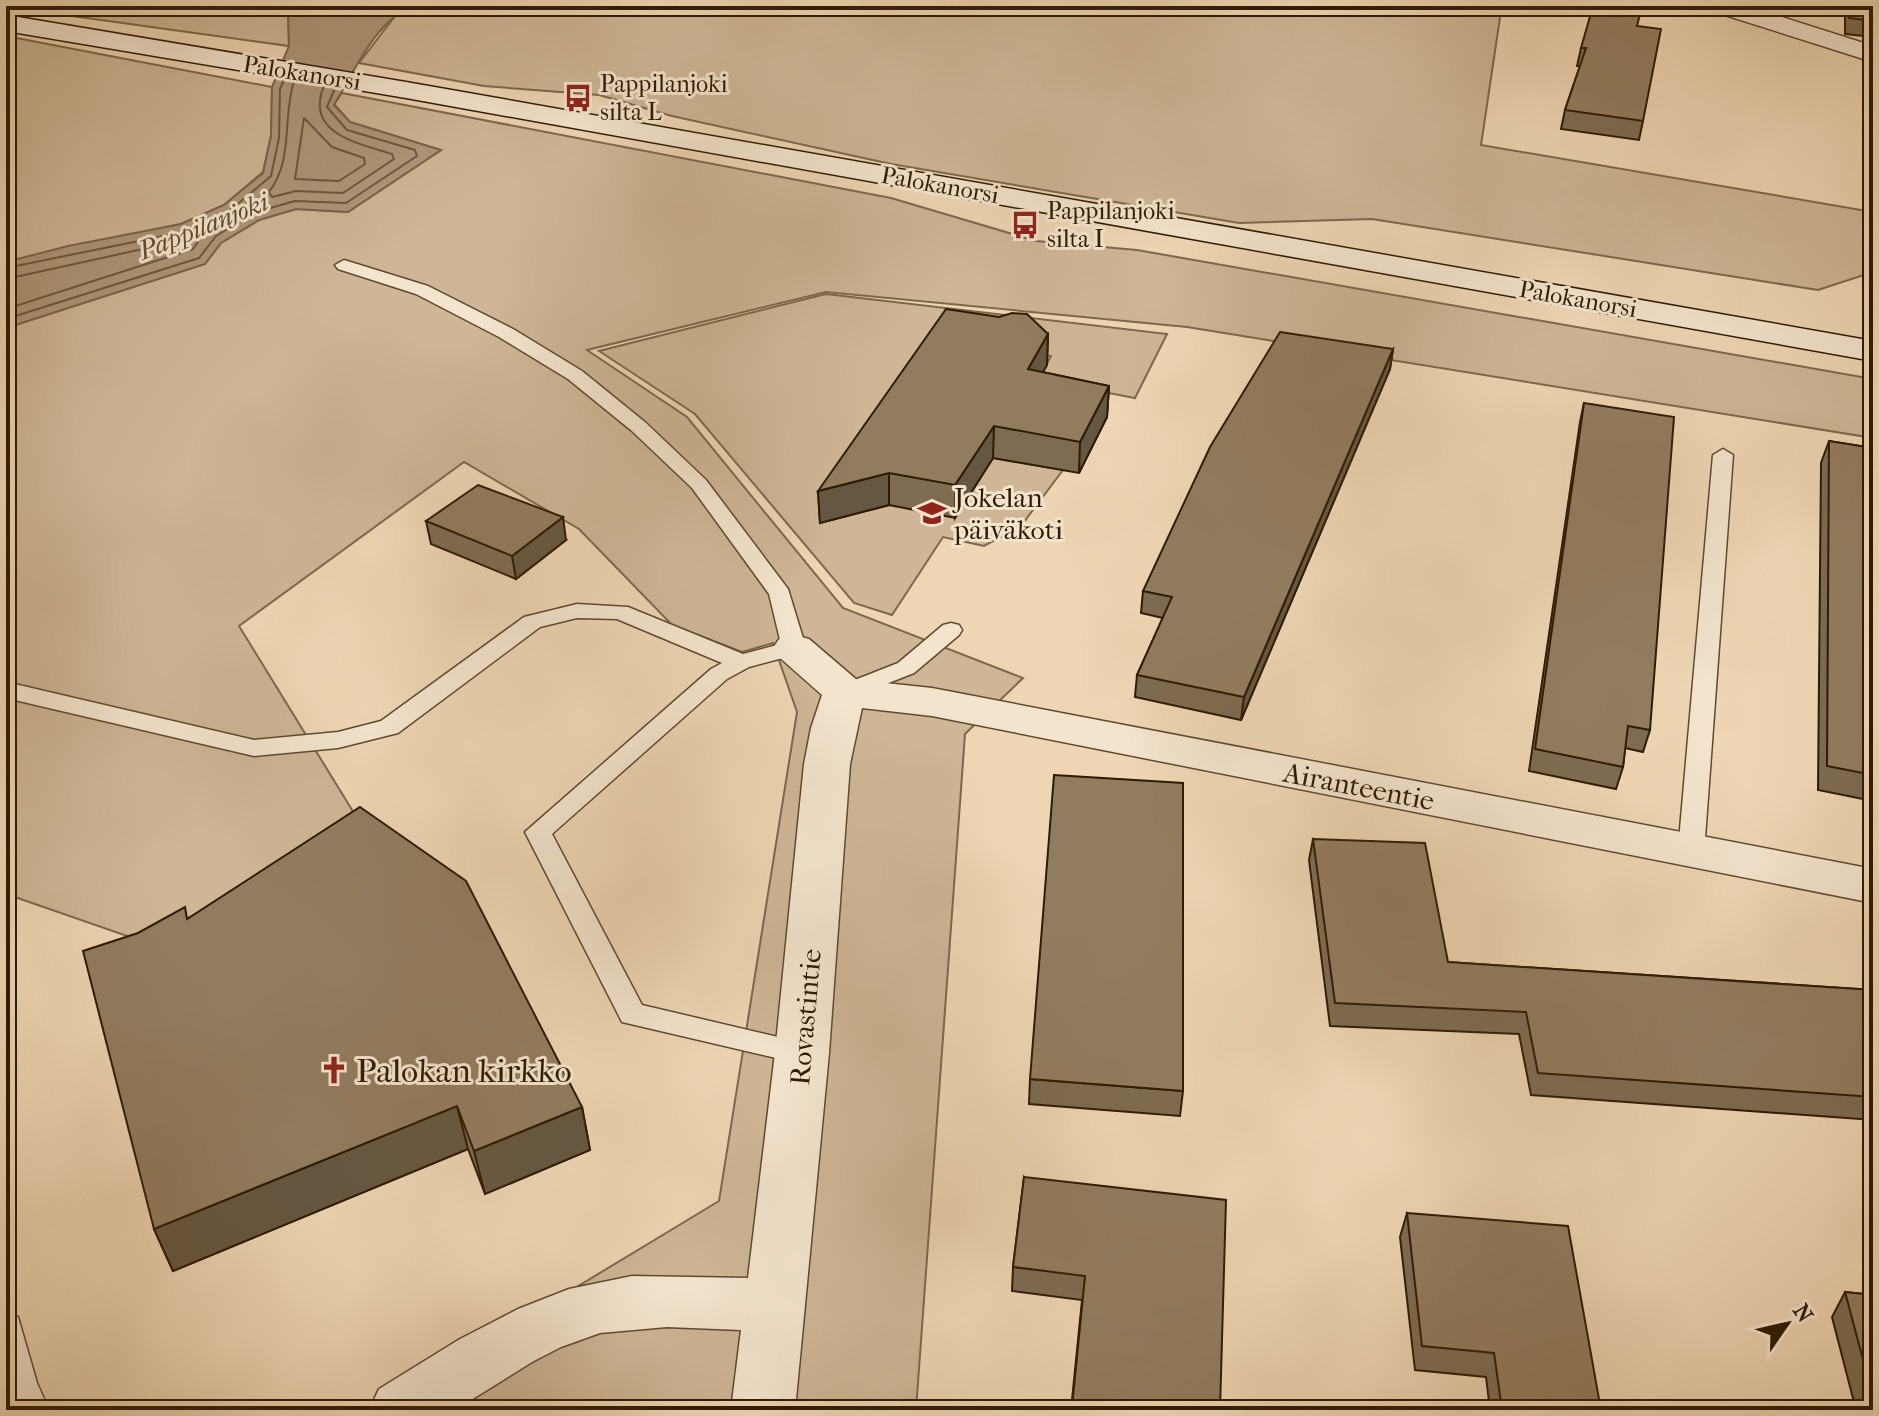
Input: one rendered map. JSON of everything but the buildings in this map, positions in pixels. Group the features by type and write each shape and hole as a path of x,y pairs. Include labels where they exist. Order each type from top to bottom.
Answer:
{"main road":[{"path":"1721,6 1873,54"},
{"name":"Palokanorsi","path":"6,23 406,90 1873,351"},
{"path":"794,648 845,692"},
{"name":"Airanteentie","path":"845,692 932,702 1873,886"},
{"name":"Rovastintie","path":"763,1410 802,1053 827,764 833,728 845,692"},
{"path":"401,1410 522,1336 576,1315 630,1302 703,1301 773,1306"}],"lane":[{"path":"344,265 422,290 506,333 575,375 639,427 699,484 780,594 794,648 741,662 719,674 538,832 632,1014 802,1053"},
{"path":"1691,852 1723,455"},
{"path":"6,690 254,748 338,740 389,727 532,622 577,611 620,612 741,662"},
{"path":"845,692 906,668 951,630"},
{"path":"6,1327 20,1385 32,1410"}],"shaded area":[{"path":"37,6 292,6 288,10 289,46 72,16"},
{"path":"414,6 1513,6 1501,11 1481,145 1873,212 1873,272 1818,290 1372,219 1239,223 891,164 672,116 599,95 484,86 359,63 399,11"},
{"path":"6,36 272,87 271,136 263,172 224,205 181,224 6,262"},
{"path":"342,93 891,198 1036,241 1137,250 1873,379 1873,438 1187,327 826,292 587,350 687,417 843,608 1023,678 965,734 916,1410 373,1410 719,1201 797,712 773,643 742,652 672,625 579,529 464,462 239,626 357,818 150,944 6,894 6,610 13,605 6,598 6,328 205,264 221,243 259,220 296,209 348,212 441,150 350,122 334,104"},
{"name":"Jokelan päiväkoti","path":"826,294 1167,334 1135,398 1109,393 1097,415 1027,400 1051,356 1036,354 871,510 889,505 993,458 1063,470 1021,526 984,546 943,537 892,615 854,603 695,414 599,351"}],"water":[{"name":"Pappilanjoki","path":"292,6 414,6 388,22 377,34 334,105 350,122 441,150 348,212 296,209 259,220 221,243 205,264 6,328 6,262 68,246 181,224 224,205 263,173 271,136 272,87 289,46 288,10"}],"place":[{"name":"Pappilanjoki silta L","path":"578,98"},
{"name":"Pappilanjoki silta I","path":"1025,225"},
{"name":"Jokelan päiväkoti","path":"932,513"},
{"name":"Palokan kirkko","path":"334,1070"}]}
